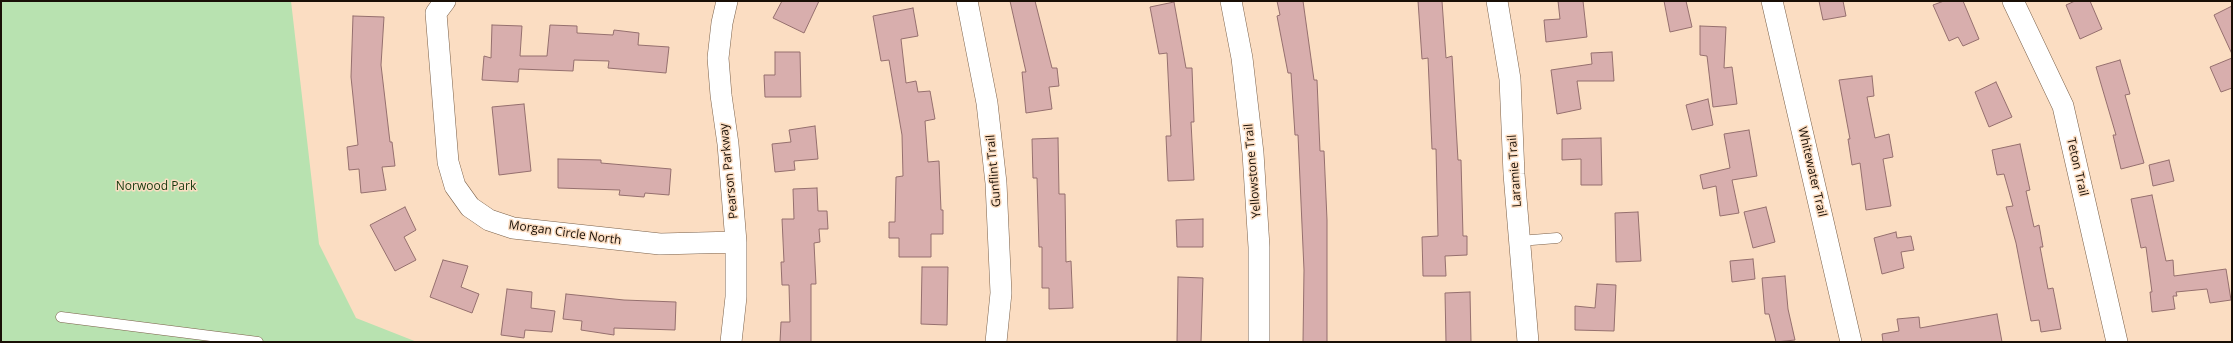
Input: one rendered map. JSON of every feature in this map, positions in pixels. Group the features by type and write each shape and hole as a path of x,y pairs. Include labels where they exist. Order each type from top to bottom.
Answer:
{"street":[{"name":"Morgan Circle North","path":"445,1 436,13 448,162 455,186 470,207 489,220 512,228 660,244 736,242"},
{"name":"Pearson Parkway","path":"727,1 722,23 718,58 721,95 728,144 736,242 736,297 731,342"},
{"name":"Gunflint Trail","path":"967,1 987,103 996,183 1001,294 996,342"},
{"name":"Yellowstone Trail","path":"1231,1 1242,58 1253,153 1259,247 1259,342"},
{"name":"Laramie Trail","path":"1497,1 1510,79 1519,241 1528,342"},
{"name":"Whitewater Trail","path":"1772,1 1851,342"},
{"name":"Teton Trail","path":"2013,1 2063,106 2117,342"}],"lane":[{"path":"1519,241 1557,238"},
{"path":"60,317 258,342"}],"green space":[{"name":"Norwood Park","path":"1,1 291,1 319,244 356,318 417,342 1,342"}],"building":[{"path":"782,1 819,1 804,33 773,18"},
{"path":"1010,1 1035,1 1052,68 1057,68 1059,86 1049,87 1052,109 1026,113 1022,72 1026,72"},
{"path":"1277,1 1303,1 1314,80 1317,80 1320,151 1324,151 1327,220 1327,342 1303,342 1304,270 1298,135 1295,135 1291,73 1288,73 1277,16 1280,15"},
{"path":"1418,1 1442,1 1446,58 1452,56 1458,160 1461,160 1463,236 1467,236 1467,255 1445,256 1446,276 1423,276 1422,237 1438,236 1436,149 1432,149 1428,58 1422,59"},
{"path":"1558,1 1583,1 1587,37 1546,42 1544,20 1560,19"},
{"path":"1664,1 1686,1 1692,27 1670,32"},
{"path":"1819,1 1843,1 1846,16 1823,20"},
{"path":"1944,1 1963,1 1979,39 1963,46 1958,37 1949,41 1933,5"},
{"path":"2075,1 2090,1 2102,29 2080,39 2066,5"},
{"path":"1174,2 1186,68 1192,68 1194,122 1191,122 1194,180 1168,181 1166,136 1171,136 1167,53 1159,54 1150,7"},
{"path":"2232,6 2232,54 2214,15"},
{"path":"913,8 918,36 901,39 906,83 916,81 918,92 930,91 935,119 925,121 928,162 939,161 941,210 943,210 943,234 931,234 931,257 899,257 899,238 889,238 889,222 895,222 896,177 903,176 902,135 889,60 881,61 873,16"},
{"path":"353,16 384,17 381,65 390,142 392,142 395,166 382,167 386,190 361,193 359,169 349,170 347,147 358,145 351,77"},
{"path":"492,25 522,26 520,56 547,56 550,25 577,26 577,33 613,35 614,30 639,33 638,45 669,47 666,73 608,68 609,61 574,60 573,71 519,69 518,82 482,80 484,56 491,58"},
{"path":"1700,26 1726,27 1724,68 1732,67 1737,104 1713,107 1707,56 1700,55"},
{"path":"775,52 800,52 801,97 765,97 764,75 775,75"},
{"path":"1612,52 1614,81 1577,81 1581,109 1557,114 1551,70 1592,64 1591,53"},
{"path":"2232,58 2232,88 2221,92 2210,67"},
{"path":"2120,60 2130,94 2125,95 2144,163 2121,169 2113,135 2116,135 2096,67"},
{"path":"1872,76 1874,96 1867,97 1875,138 1889,134 1893,157 1883,159 1891,206 1866,210 1860,163 1852,165 1848,139 1850,139 1839,80"},
{"path":"1996,82 2012,117 1989,127 1975,92"},
{"path":"1708,99 1713,125 1692,130 1686,105"},
{"path":"524,104 531,171 499,175 492,107"},
{"path":"815,126 818,159 794,161 795,170 775,172 772,144 791,142 789,130"},
{"path":"1749,130 1757,176 1732,180 1739,213 1720,216 1716,186 1703,189 1700,175 1730,168 1724,134"},
{"path":"1058,138 1059,194 1065,194 1066,262 1071,261 1073,308 1049,309 1049,288 1042,288 1042,247 1039,247 1037,178 1033,178 1032,139"},
{"path":"1601,138 1602,185 1581,185 1581,159 1562,160 1562,139"},
{"path":"2020,144 2030,190 2026,191 2034,227 2039,225 2043,247 2040,247 2048,289 2053,288 2061,329 2041,332 2039,320 2031,321 2016,243 2006,207 2013,206 2004,174 1997,175 1992,150"},
{"path":"558,159 601,160 601,163 671,169 669,195 645,193 644,197 619,195 620,190 558,188"},
{"path":"2169,160 2174,181 2153,186 2149,165"},
{"path":"817,188 818,211 827,211 828,229 819,229 820,242 814,243 816,284 811,284 811,342 780,342 781,322 790,322 789,285 782,285 781,262 784,262 782,219 794,219 793,189"},
{"path":"2152,195 2166,261 2173,260 2174,276 2226,269 2231,300 2210,303 2207,289 2176,292 2177,296 2173,296 2175,309 2152,312 2150,292 2152,292 2146,247 2141,248 2131,199"},
{"path":"405,207 416,230 404,237 416,260 395,271 370,225"},
{"path":"1766,207 1775,242 1753,248 1744,212"},
{"path":"1638,212 1641,261 1616,262 1615,213"},
{"path":"1203,219 1203,247 1177,247 1176,220"},
{"path":"1896,232 1897,238 1911,236 1914,250 1901,252 1904,268 1882,274 1874,238"},
{"path":"1753,259 1755,279 1732,282 1730,261"},
{"path":"443,260 468,266 461,287 479,294 472,313 430,297"},
{"path":"922,267 948,267 947,325 921,324"},
{"path":"1785,276 1788,309 1795,340 1776,342 1769,314 1765,314 1762,278"},
{"path":"1178,277 1203,278 1201,342 1177,342"},
{"path":"1597,284 1616,285 1614,331 1575,330 1575,306 1595,308"},
{"path":"507,289 532,292 531,308 555,311 552,332 525,330 524,338 501,335"},
{"path":"1470,292 1471,342 1446,342 1445,293"},
{"path":"566,294 624,300 676,302 675,330 614,328 614,335 581,330 582,321 563,319"},
{"path":"1997,314 2002,342 1883,342 1882,334 1899,331 1897,319 1919,317 1920,328"}]}
